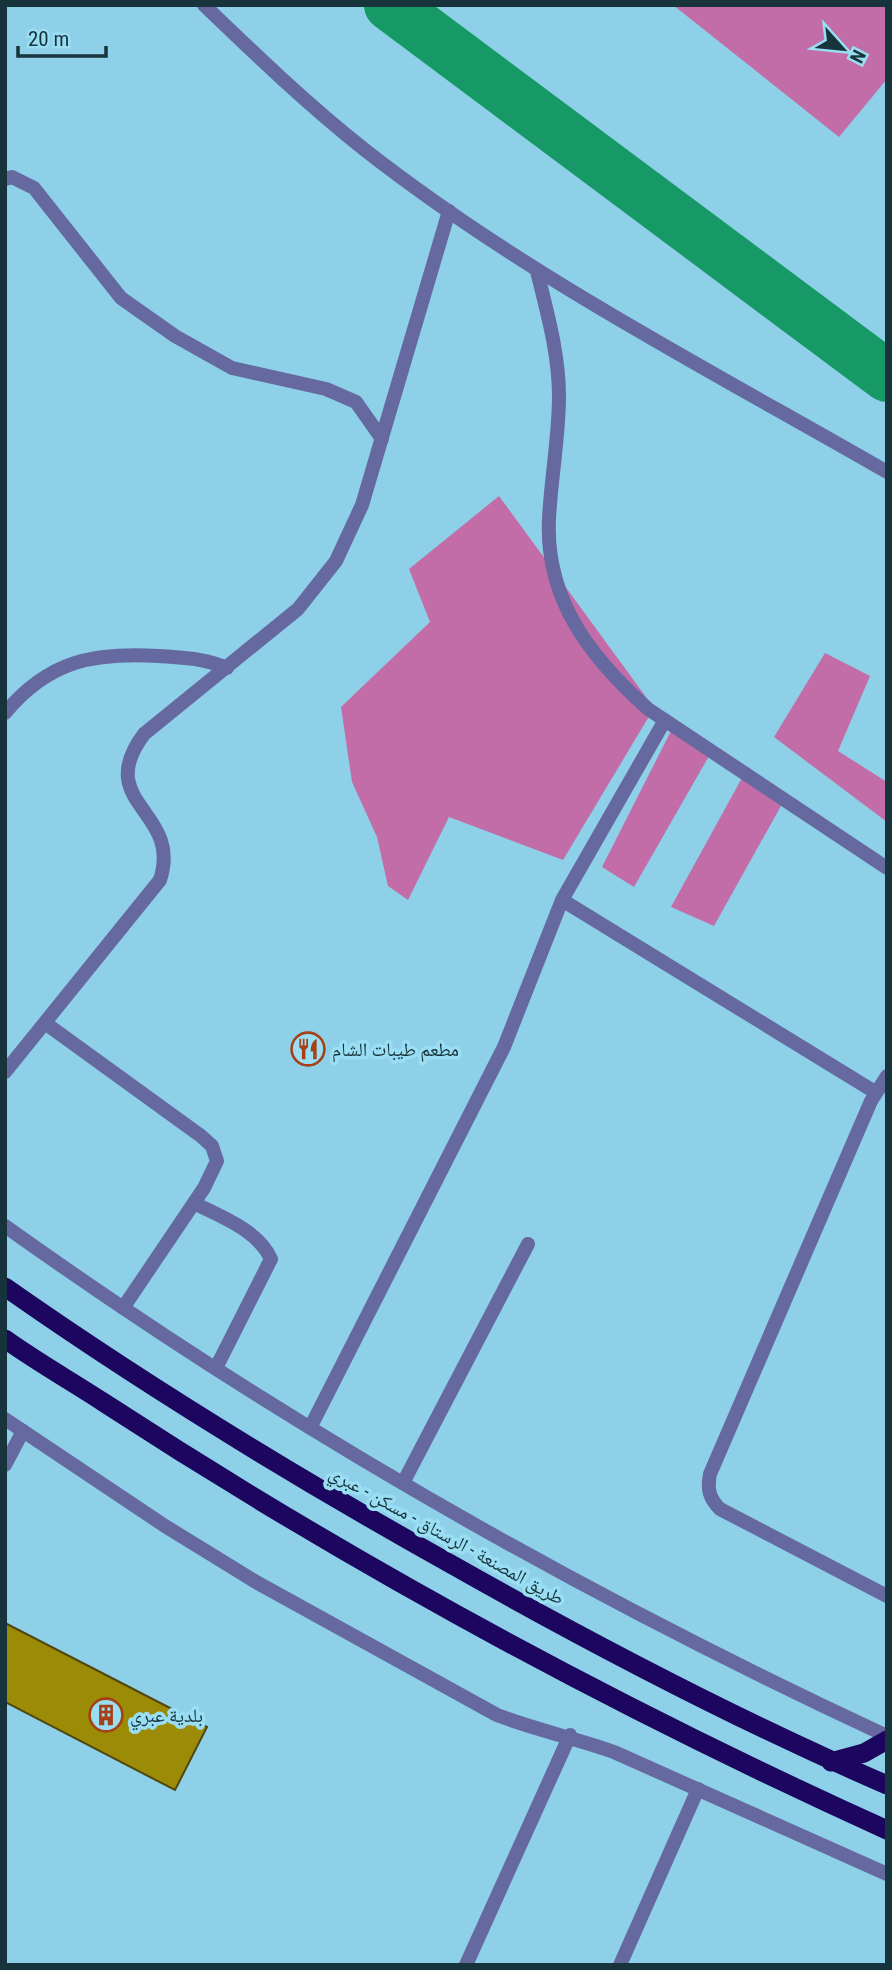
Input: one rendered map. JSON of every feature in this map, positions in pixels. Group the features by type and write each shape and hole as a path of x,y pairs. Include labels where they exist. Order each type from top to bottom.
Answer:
{"highway":[{"name":"طريق المصنعة - الرستاق - مسكن - عبري","path":"5,1287 187,1410 304,1481 547,1619 831,1762 887,1785"},
{"path":"5,1339 203,1468 386,1577 656,1722 887,1830"},
{"path":"831,1762 864,1753 887,1738"}],"street":[{"path":"204,5 279,77 365,150 449,211 537,271 887,472"},
{"path":"5,179 12,177 34,188 121,298 175,337 232,368 326,389 356,402 382,439"},
{"path":"5,1072 160,880 166,855 164,844 160,833 130,791 128,768 134,746 144,734 298,609 336,561 362,505 449,211"},
{"path":"537,271 557,360 549,542 558,590 581,638 622,685 665,720 887,868"},
{"path":"5,713 45,677 90,657 115,653 195,659 227,668"},
{"path":"311,1426 504,1047 562,900 665,720"},
{"path":"562,900 876,1092"},
{"path":"45,1023 212,1146 217,1161 194,1203 123,1308"},
{"path":"887,1076 876,1092 715,1461 708,1486 710,1497 720,1509 887,1596"},
{"path":"194,1203 251,1234 265,1246 271,1259 216,1368"},
{"path":"5,1226 123,1308 216,1368 456,1516 647,1619 887,1738"},
{"path":"403,1483 528,1244"},
{"path":"5,1419 165,1526 352,1638 497,1716 538,1730 569,1735 698,1789 887,1874"},
{"path":"5,1465 23,1430"},
{"path":"466,1965 569,1735"},
{"path":"620,1965 698,1789"}],"shaded area":[{"path":"673,5 887,5 887,79 839,137"},
{"path":"499,496 654,708 563,860 449,817 408,900 388,886 377,837 352,782 341,707 430,622 409,569"},
{"path":"825,653 870,676 838,751 887,782 887,822 774,737"},
{"path":"673,727 713,749 634,887 602,867"},
{"path":"743,776 782,804 714,926 671,907"}],"building":[{"name":"بلدية عبري","path":"5,1623 207,1727 175,1790 5,1702"}],"waterway":[{"path":"390,5 887,376"}],"place":[{"name":"مطعم طيبات الشام","path":"308,1049"},
{"name":"بلدية عبري","path":"106,1715"}]}
